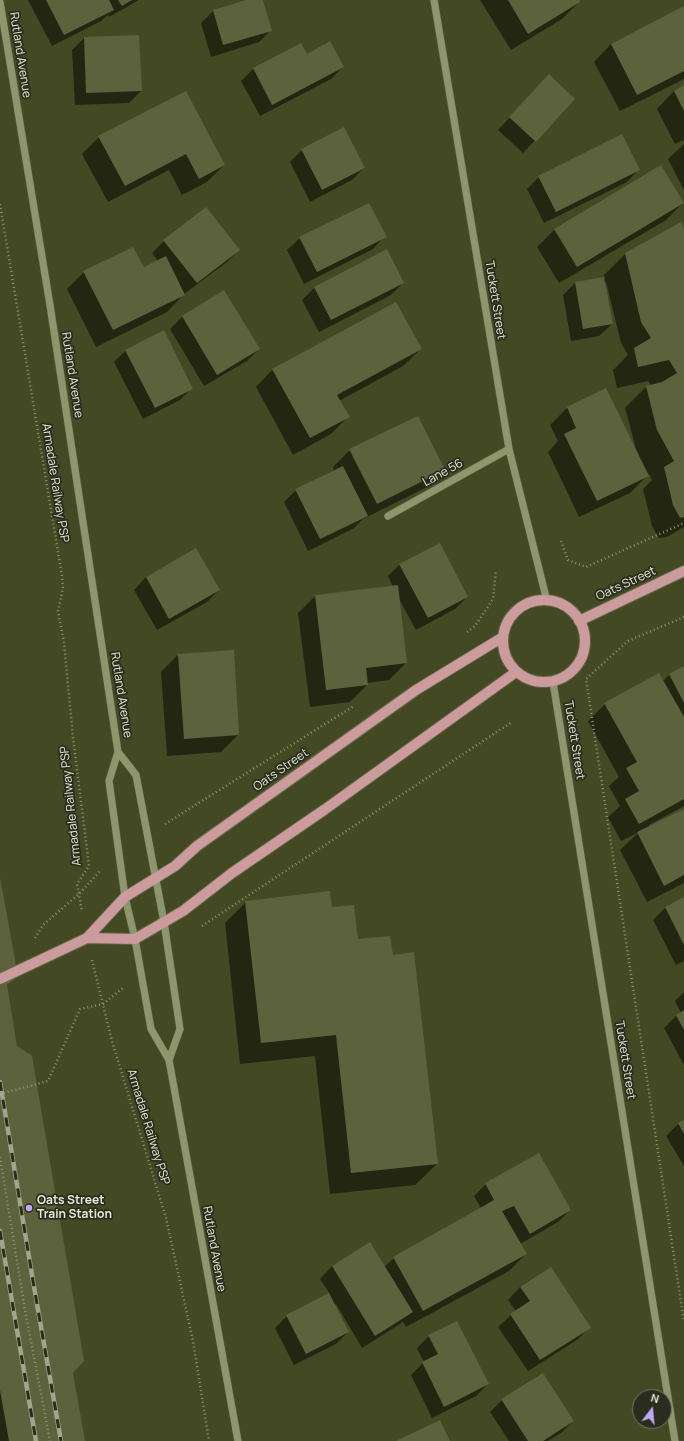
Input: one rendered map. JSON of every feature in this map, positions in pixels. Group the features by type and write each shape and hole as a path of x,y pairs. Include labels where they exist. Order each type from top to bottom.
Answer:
{"main road":[{"name":"Oats Street","path":"579,620 684,571"},
{"path":"534,601 547,601 560,604 571,611 579,620 584,632 585,645 582,658 575,668 565,677 553,682 540,682 527,679 516,672 508,662 503,651 502,637 512,614 523,606 534,601"},
{"name":"Oats Street","path":"0,979 87,938 125,897 175,866 197,846 410,695 502,637"},
{"path":"135,940 183,911 232,873 324,810 516,672"},
{"name":"Oats Street","path":"87,938 135,940"}],"street":[{"name":"Tuckett Street","path":"434,0 509,449 547,601"},
{"name":"Rutland Avenue","path":"0,2 50,305 118,752 109,781 125,897 135,940 151,1029 169,1060 238,1441"},
{"name":"Lane 56","path":"388,516 509,449"},
{"name":"Tuckett Street","path":"553,682 675,1441"},
{"name":"Rutland Avenue","path":"118,752 136,775 164,922 180,1029 169,1060"}],"path":[{"name":"Armadale Railway PSP","path":"0,204 62,576 63,588 58,611 64,642 73,738 89,866 77,884 87,938 112,1041 166,1218 193,1341 209,1441"},
{"path":"561,542 568,560 586,567 684,523"},
{"path":"462,635 475,626 493,599 496,570"},
{"path":"684,617 628,641 586,679 684,1322"},
{"path":"147,835 355,705"},
{"path":"201,927 512,722"},
{"path":"32,942 43,925 79,894 119,853"},
{"path":"0,1094 48,1081 80,1009 103,1004 141,973"},
{"path":"0,1157 25,1310 50,1441"}],"building":[{"path":"46,0 109,0 114,10 64,35"},
{"path":"118,0 132,0 122,6"},
{"path":"246,0 263,0 272,31 223,45 213,10"},
{"path":"508,0 579,0 580,2 528,34"},
{"path":"684,6 684,71 637,95 611,44"},
{"path":"139,35 142,91 86,93 84,37"},
{"path":"330,41 344,67 272,105 253,68 301,43 307,54"},
{"path":"549,74 575,99 536,142 509,117"},
{"path":"684,85 684,111 674,91"},
{"path":"186,91 225,165 199,179 186,154 125,186 98,136"},
{"path":"344,127 365,168 322,190 301,149"},
{"path":"622,134 640,170 556,212 538,176"},
{"path":"661,165 684,203 577,267 554,229"},
{"path":"369,203 387,237 317,272 299,237"},
{"path":"206,207 240,250 197,283 163,240"},
{"path":"681,222 684,228 684,517 680,518 673,505 664,467 674,461 657,430 646,386 662,382 677,373 669,360 638,367 634,348 651,338 641,322 625,253"},
{"path":"133,247 144,267 166,256 185,295 113,330 83,271"},
{"path":"387,249 404,283 331,320 314,287"},
{"path":"604,277 613,324 583,329 575,282"},
{"path":"224,290 260,349 217,375 182,316"},
{"path":"396,302 422,349 337,395 350,417 310,438 272,369"},
{"path":"164,330 193,389 155,408 125,350"},
{"path":"606,388 649,476 597,501 564,434 576,428 567,407"},
{"path":"418,416 445,470 377,504 349,449"},
{"path":"343,466 368,516 320,539 295,489"},
{"path":"440,543 468,597 428,618 399,564"},
{"path":"196,548 220,590 169,619 146,577"},
{"path":"398,585 407,663 366,668 368,685 326,690 315,595"},
{"path":"234,650 239,735 184,739 178,654"},
{"path":"684,666 684,703 669,674"},
{"path":"659,673 684,717 684,799 639,824 625,799 639,791 626,768 637,762 604,703"},
{"path":"684,809 684,875 664,886 637,832"},
{"name":"Oats Street Train Station","path":"0,877 18,976 7,985 17,1046 32,1056 84,1361 73,1373 85,1441 9,1441 0,1390"},
{"path":"330,891 332,907 354,905 358,939 390,936 393,955 414,952 438,1164 351,1173 336,1035 261,1043 245,901"},
{"path":"684,897 684,945 665,907"},
{"path":"684,1010 684,1030 676,1015"},
{"path":"684,1120 684,1134 678,1123"},
{"path":"539,1153 571,1210 530,1234 514,1206 502,1211 527,1254 423,1311 393,1257 494,1200 485,1183"},
{"path":"370,1242 413,1312 375,1336 332,1266"},
{"path":"551,1267 591,1328 540,1360 510,1314 530,1301 520,1287"},
{"path":"329,1293 349,1332 306,1354 286,1315"},
{"path":"457,1321 489,1384 444,1407 422,1362 438,1354 428,1335"},
{"path":"543,1373 574,1421 543,1441 528,1441 501,1399"},
{"path":"440,1420 450,1441 396,1441"}],"railway":[{"path":"0,1082 61,1441"},
{"path":"0,1231 36,1441"}],"place":[{"name":"Oats Street Train Station","path":"29,1208"}]}
